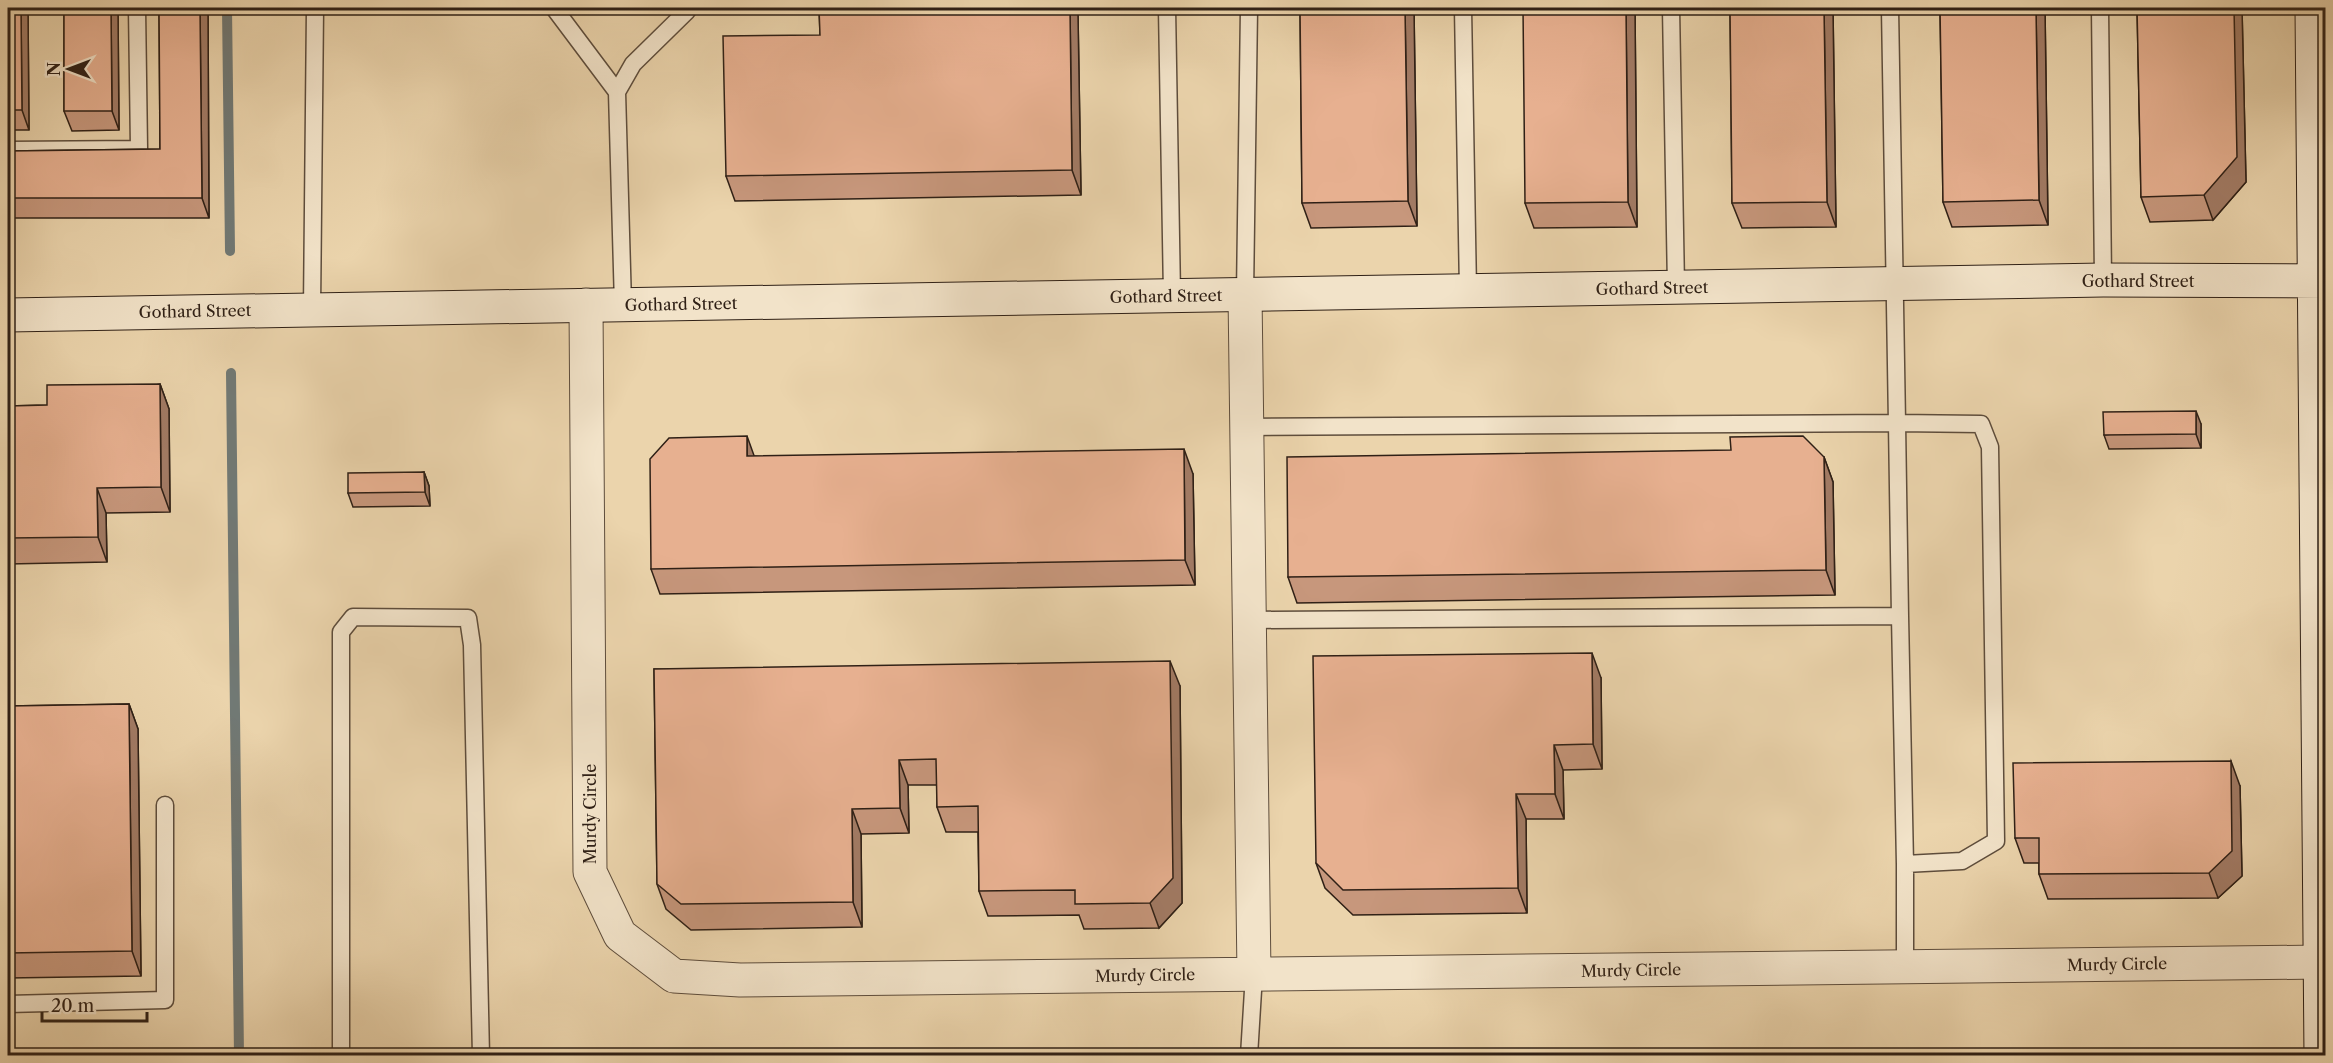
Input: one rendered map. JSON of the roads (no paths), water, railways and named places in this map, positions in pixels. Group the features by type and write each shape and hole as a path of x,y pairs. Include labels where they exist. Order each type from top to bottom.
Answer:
{"street":[{"path":"2312,8 2320,281 2321,1056"},
{"name":"Gothard Street","path":"8,315 2103,280 2320,281"},
{"path":"1245,294 1254,974"},
{"name":"Murdy Circle","path":"586,305 590,872 620,935 674,976 740,980 2320,962"}],"lane":[{"path":"8,150 139,149 137,8"},
{"path":"312,309 315,8"},
{"path":"554,8 617,92"},
{"path":"623,305 617,92 633,64 687,11 687,8"},
{"path":"1167,8 1172,295"},
{"path":"1245,294 1250,8"},
{"path":"1463,8 1468,291"},
{"path":"1671,8 1676,287"},
{"path":"1890,8 1905,967"},
{"path":"2100,8 2103,280"},
{"path":"1247,427 1981,424 1990,447 1996,841 1962,861 1905,864"},
{"path":"1250,620 1899,616"},
{"path":"341,1056 341,632 353,617 468,618 472,645 481,1056"},
{"path":"8,1004 165,1000 165,805"},
{"path":"1249,1056 1254,974"}],"waterway":[{"path":"227,8 230,251"},
{"path":"231,373 239,1056"}]}
